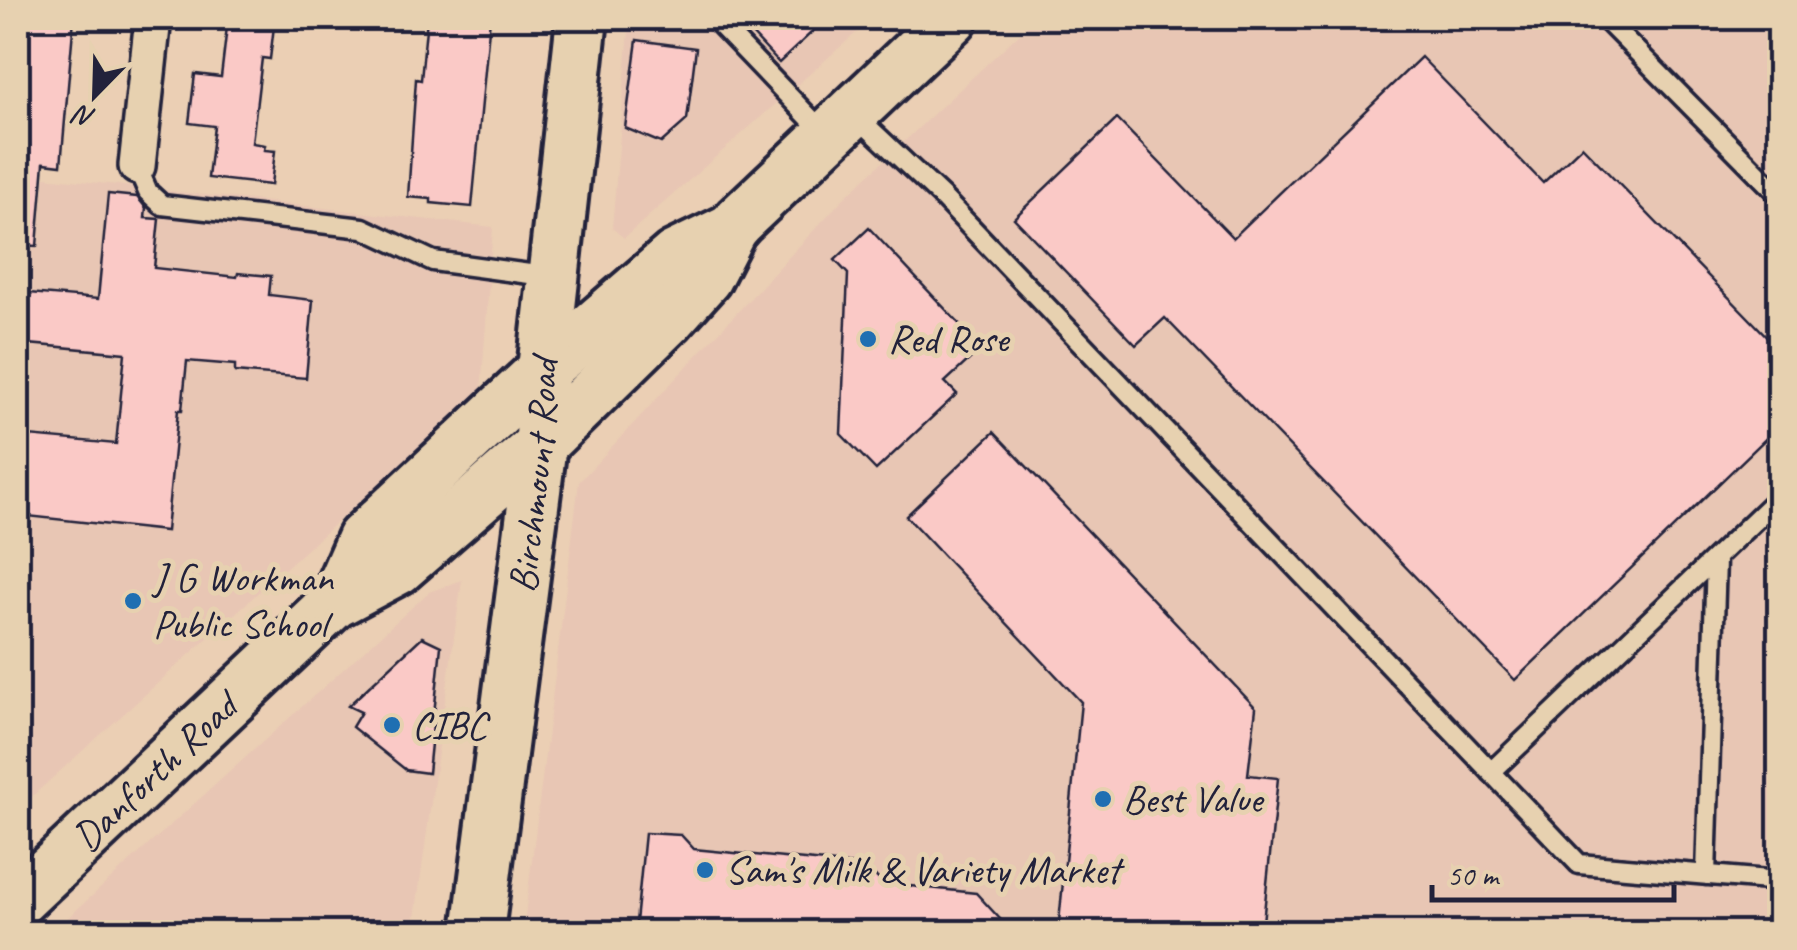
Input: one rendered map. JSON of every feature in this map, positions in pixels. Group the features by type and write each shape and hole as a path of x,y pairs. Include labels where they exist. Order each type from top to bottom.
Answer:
{"main road":[{"name":"Birchmount Road","path":"478,932 541,444 543,370 582,18"},
{"name":"Danforth Road","path":"334,603 362,539 543,370 675,256 731,229 952,18"},
{"name":"Danforth Road","path":"18,901 334,603 398,569 541,444 706,278 731,229"}],"street":[{"path":"138,166 153,18"}],"lane":[{"path":"714,18 839,124 942,196 1579,864 1780,881"},
{"path":"1604,18 1780,196"},
{"path":"138,166 148,192 162,206 362,228 432,261 553,277"},
{"path":"1491,772 1780,496"},
{"path":"1706,875 1716,560"}],"shaded area":[{"path":"630,18 873,18 624,238 612,228"},
{"path":"1036,18 1779,18 1779,932 523,932 579,482 844,198"},
{"name":"J G Workman Public School","path":"18,174 493,227 481,392 18,809"},
{"path":"462,580 413,932 52,932 429,592"}],"building":[{"path":"18,18 74,18 61,165 44,163 37,246 18,245"},
{"path":"228,18 275,18 270,59 262,58 252,143 275,151 271,185 208,178 214,126 189,123 195,74 221,77"},
{"path":"427,18 490,18 472,207 408,197 416,79 421,80"},
{"path":"737,18 827,18 779,63"},
{"path":"637,40 696,48 687,120 661,143 625,128"},
{"path":"1421,57 1543,183 1582,146 1780,350 1780,425 1515,680 1165,318 1136,345 1014,218 1117,119 1233,238"},
{"path":"108,194 137,197 146,208 145,218 159,219 154,268 237,277 238,273 271,276 269,295 313,300 306,378 235,372 235,365 187,361 166,531 18,515 18,435 116,444 125,353 18,343 18,292 98,299"},
{"path":"869,228 982,348 945,382 957,394 876,470 841,434 848,274 835,260"},
{"path":"994,432 1256,708 1248,775 1278,778 1262,932 1058,932 1081,702 906,516"},
{"path":"422,637 441,646 428,773 406,770 352,727 361,712 348,706"},
{"path":"645,833 681,835 694,849 866,866 882,883 976,893 1012,932 635,932"}],"place":[{"name":"Red Rose","path":"868,339"},
{"name":"J G Workman Public School","path":"133,601"},
{"name":"CIBC","path":"392,725"},
{"name":"Best Value","path":"1103,799"},
{"name":"Sam's Milk & Variety Market","path":"705,870"}]}
